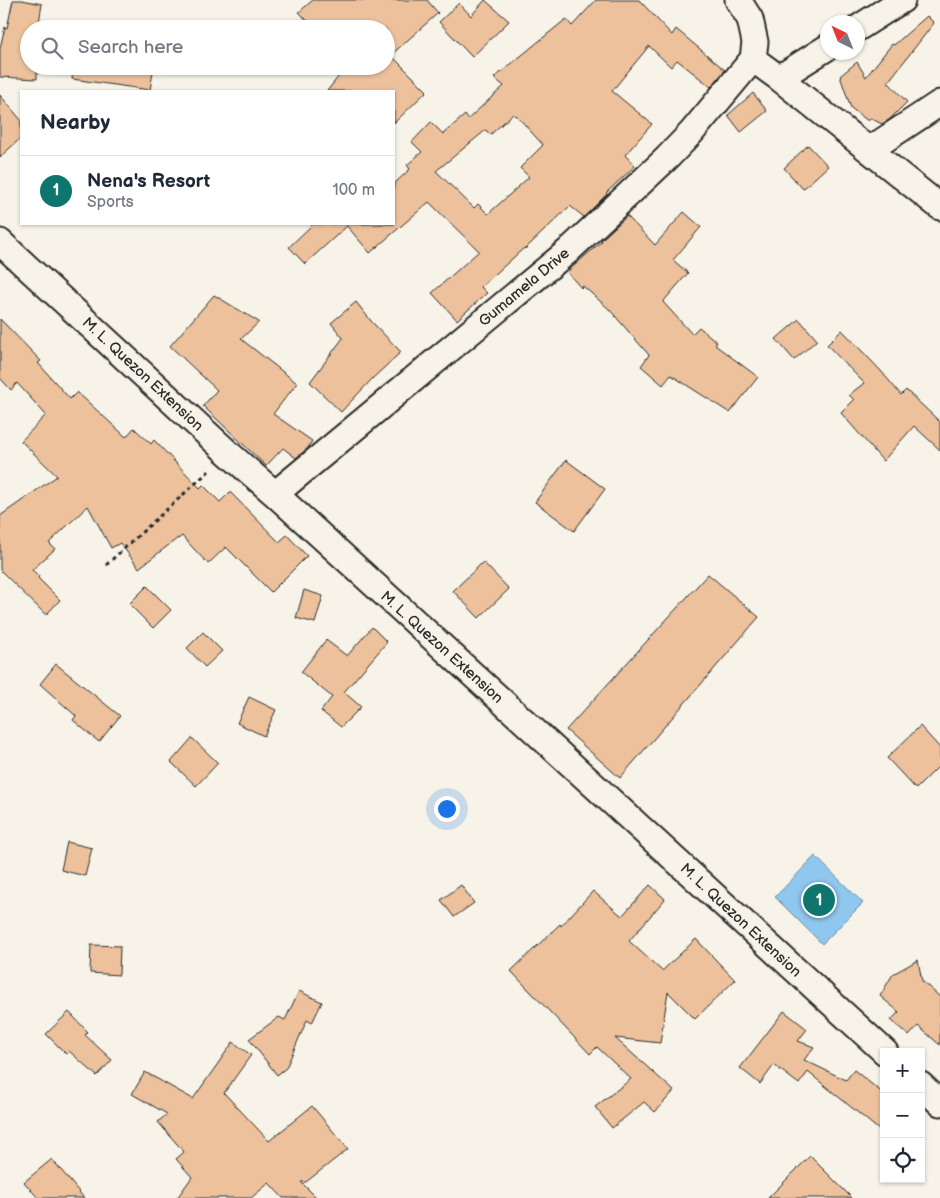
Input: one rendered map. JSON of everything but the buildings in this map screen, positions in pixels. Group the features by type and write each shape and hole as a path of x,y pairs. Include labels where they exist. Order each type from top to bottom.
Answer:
{"street":[{"path":"738,0 750,19 755,42 753,59 940,207"},
{"path":"865,24 902,0"},
{"path":"779,78 820,52"},
{"name":"Gumamela Drive","path":"274,494 567,252 667,158 691,133 753,59"},
{"path":"868,150 940,103"},
{"name":"M. L. Quezon Extension","path":"0,242 228,453 880,1048"},
{"path":"925,1090 940,1103"}],"path":[{"path":"106,565 228,453"}],"water":[{"path":"815,856 863,903 822,944 775,897"}],"place":[{"name":"Nena's Resort","path":"819,900"}]}
